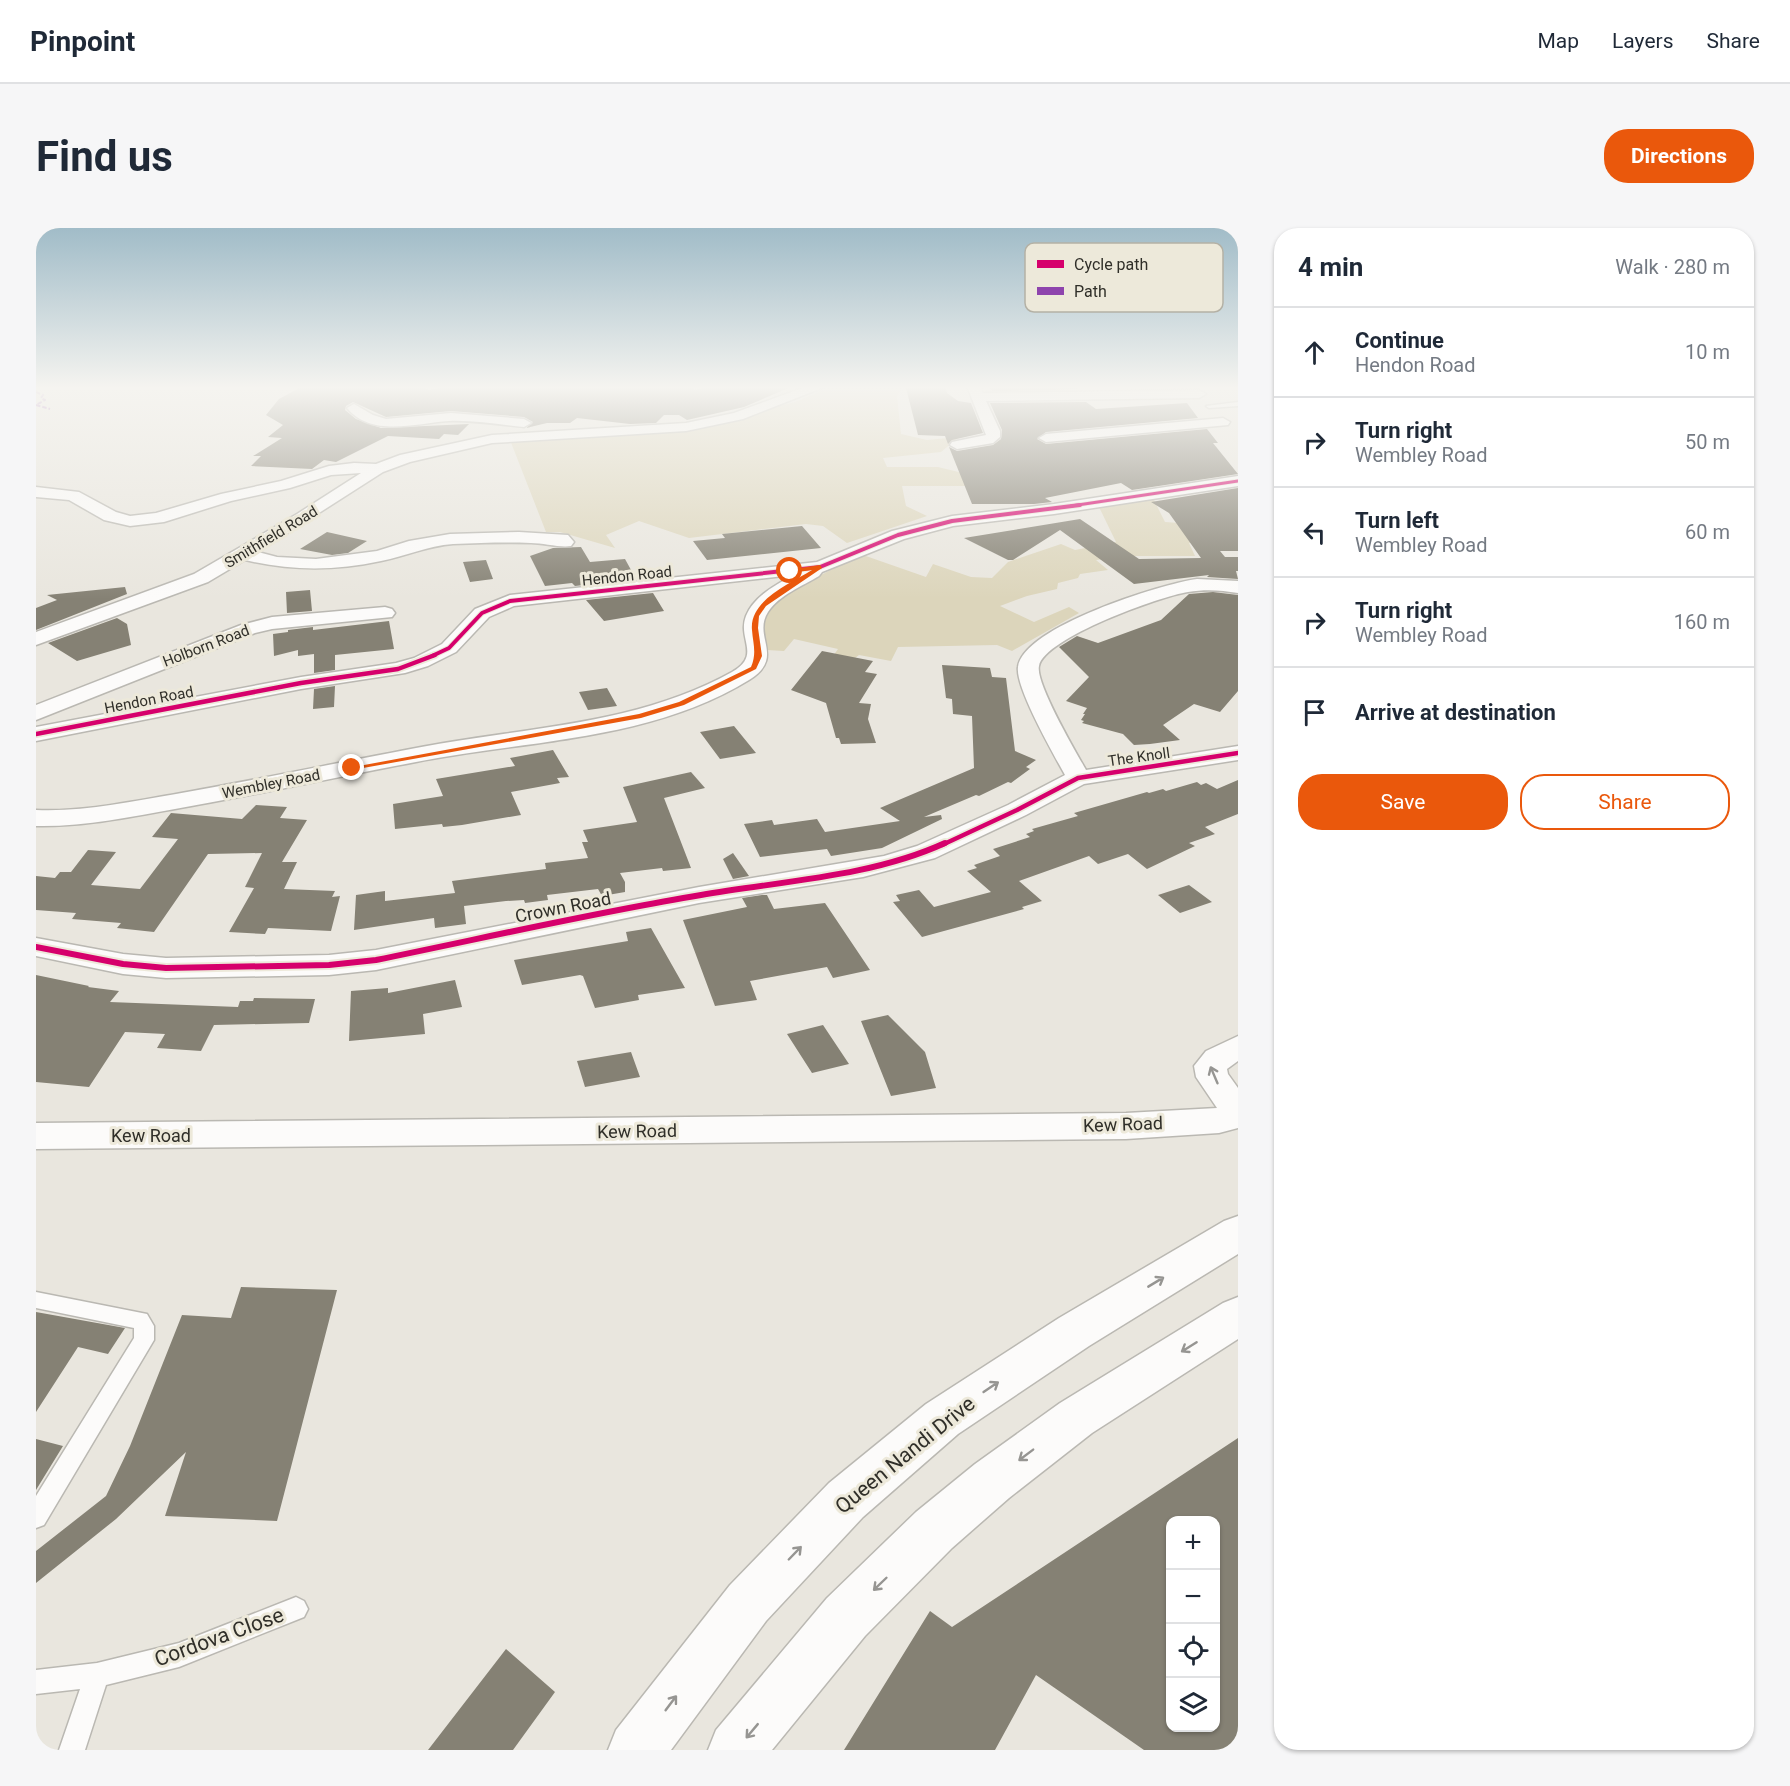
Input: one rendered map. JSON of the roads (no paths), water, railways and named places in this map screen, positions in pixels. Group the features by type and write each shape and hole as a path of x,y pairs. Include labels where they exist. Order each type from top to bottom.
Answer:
{"main road":[{"name":"Queen Nandi Drive","path":"636,1750 748,1603 846,1500 942,1419 1074,1332 1238,1233"},
{"path":"736,1750 846,1617 934,1530 992,1481 1076,1418 1238,1316"}],"street":[{"name":"Smithfield Road","path":"36,639 190,583 243,554 378,469 409,457"},
{"path":"36,492 73,495 110,516 130,521 158,518 227,497 284,485 329,471 354,468 378,469"},
{"name":"Hendon Road","path":"36,734 301,683 398,669 421,662 449,648 482,613 491,607 510,601 820,567 898,535 952,521 1053,509 1238,481"},
{"path":"243,554 277,562 316,564 380,556 409,546 450,539 519,537 562,539 565,542"},
{"name":"Wembley Road","path":"36,818 79,818 221,794 421,754 641,716 681,703 753,668 759,656 754,628 756,616 763,605 820,567"},
{"path":"1078,778 1035,689 1028,670 1031,657 1066,631 1133,601 1163,591 1194,585 1238,586"},
{"name":"Holborn Road","path":"36,713 248,629 272,624 385,613"},
{"name":"The Knoll","path":"1078,778 1238,753"},
{"name":"Crown Road","path":"36,947 123,964 166,968 329,965 376,960 699,895 863,869 891,862 926,852 1017,810 1078,778"},
{"path":"1238,1047 1217,1059 1210,1066 1212,1077 1238,1114"},
{"name":"Kew Road","path":"36,1136 1126,1126 1220,1120 1238,1114"}],"lane":[{"path":"36,1300 140,1320 145,1331 144,1340 36,1517"},
{"name":"Cordova Close","path":"36,1682 97,1675 179,1655 296,1609"},
{"path":"72,1750 97,1675"}]}
